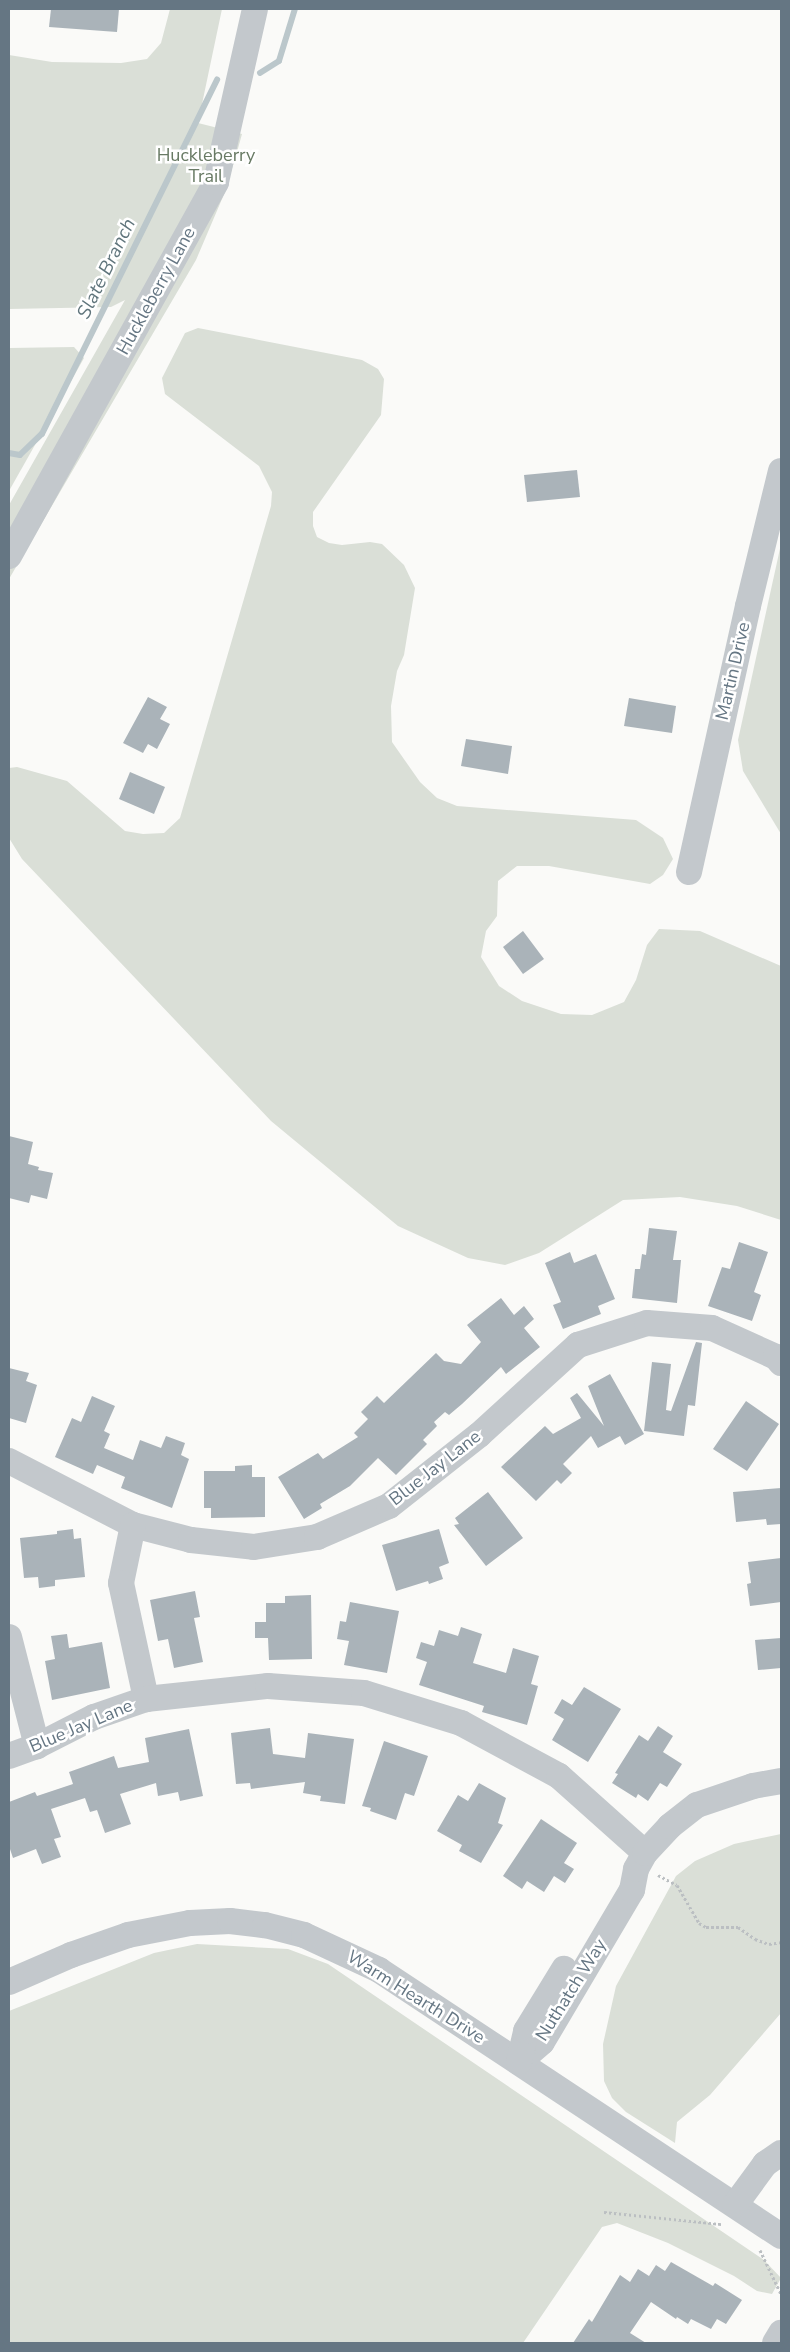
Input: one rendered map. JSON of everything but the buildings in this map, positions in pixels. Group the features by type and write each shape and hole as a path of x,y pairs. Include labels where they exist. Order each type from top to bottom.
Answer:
{"street":[{"name":"Huckleberry Lane","path":"9,556 216,182 255,9"},
{"name":"Martin Drive","path":"689,872 748,606 781,471"},
{"name":"Blue Jay Lane","path":"9,1460 133,1525 191,1540 254,1547 317,1537 389,1506 479,1435 578,1345 647,1323 712,1328 776,1357 781,1363"},
{"path":"133,1525 121,1583 146,1699"},
{"path":"9,1637 37,1746"},
{"name":"Blue Jay Lane","path":"9,1756 37,1746 94,1717 146,1699 268,1686 364,1693 461,1722 559,1776 640,1861"},
{"name":"Nuthatch Way","path":"519,2062 542,2042 632,1890 640,1861 670,1826 697,1804 753,1786 781,1781"},
{"name":"Warm Hearth Drive","path":"9,1982 71,1955 128,1935 190,1923 230,1921 265,1925 304,1935 371,1966 519,2062 729,2215 781,2236"},
{"path":"729,2215 765,2164 781,2154"},
{"path":"775,2343 781,2333"}],"path":[{"path":"640,1861 660,1876 677,1885 698,1922 706,1927 738,1928 769,1944 781,1942"},
{"path":"604,2212 654,2216 729,2215"},
{"path":"757,2244 781,2294"}],"green space":[{"name":"Huckleberry Trail","path":"170,9 222,9 198,123 242,134 237,152 225,192 196,260 9,579 9,505 125,300 111,307 9,309 9,55 52,62 121,63 147,59 161,43"},
{"path":"198,328 362,360 378,369 384,379 381,415 313,512 313,526 317,537 329,543 342,545 370,542 382,544 404,565 415,588 404,655 397,671 391,706 392,742 420,782 437,798 457,806 636,820 663,838 673,859 663,875 650,884 549,866 517,866 498,881 497,916 486,931 481,957 499,986 522,1001 561,1014 592,1015 624,1002 636,980 647,945 659,929 700,931 781,966 781,1220 737,1206 680,1197 623,1200 539,1253 505,1265 468,1258 398,1226 271,1121 22,859 9,838 9,768 17,767 67,781 125,831 143,834 164,833 180,818 271,506 272,492 259,466 165,394 162,378 185,333"},
{"path":"74,347 84,358 9,491 9,348"},
{"path":"781,544 781,834 743,771 738,740"},
{"path":"781,1834 781,2013 710,2095 677,2122 675,2143 626,2112 612,2098 604,2081 603,2044 616,1986 676,1876 695,1861 734,1844"},
{"path":"197,1944 288,1949 328,1964 764,2260 781,2278 772,2294 757,2291 734,2276 668,2243 617,2223 602,2227 523,2343 9,2343 9,2011 154,1953"}],"waterway":[{"name":"Slate Branch","path":"260,73 279,61 295,9"},
{"name":"Slate Branch","path":"9,453 20,455 42,434 217,80"}]}
